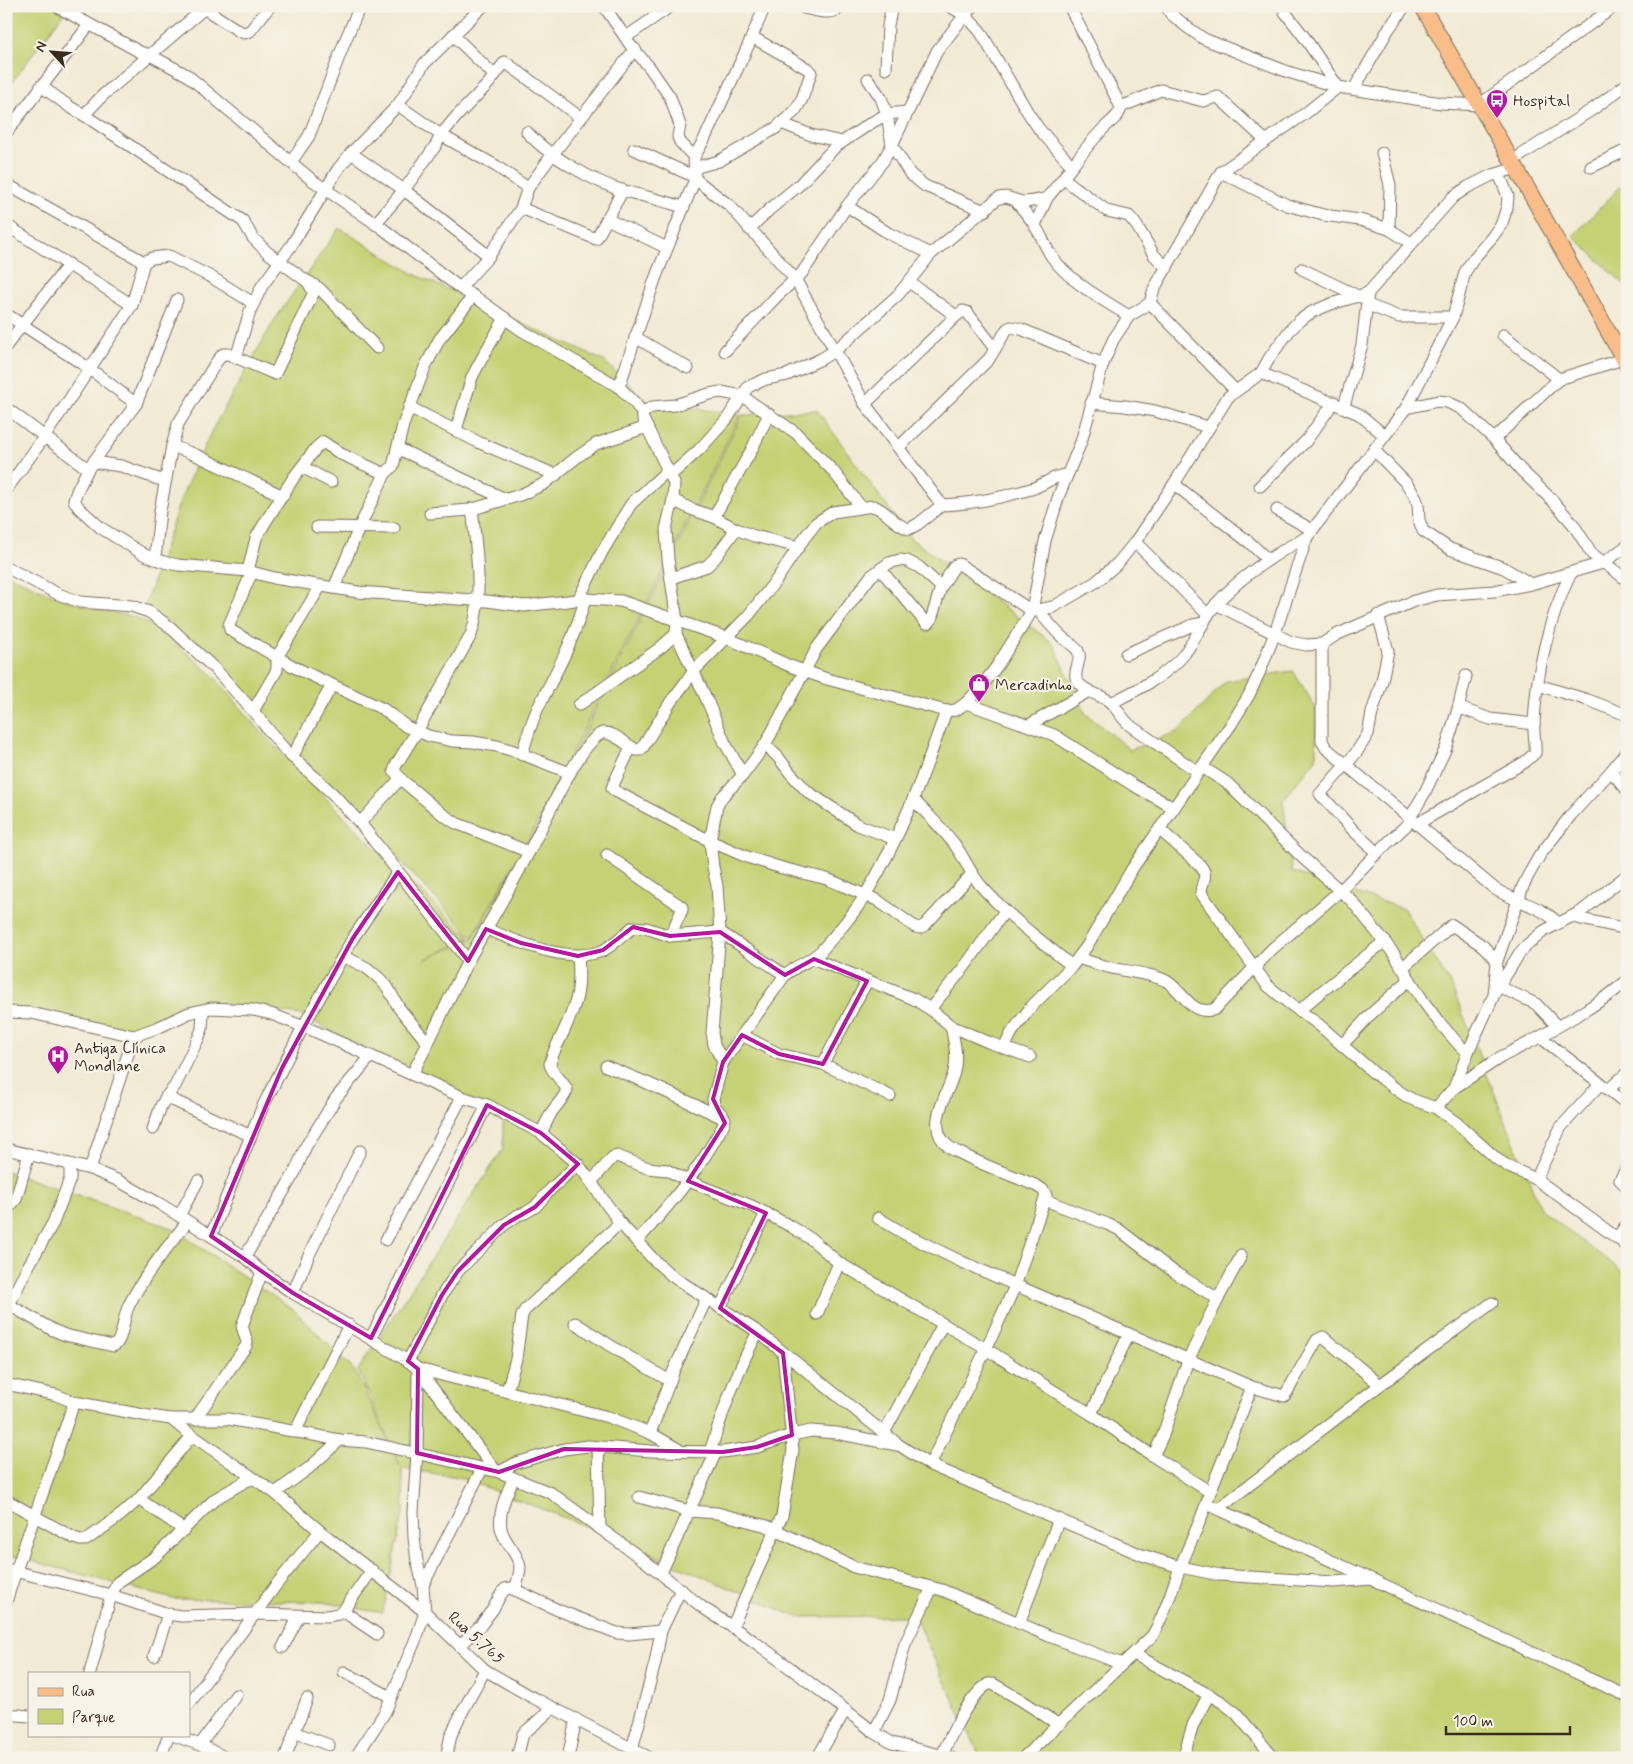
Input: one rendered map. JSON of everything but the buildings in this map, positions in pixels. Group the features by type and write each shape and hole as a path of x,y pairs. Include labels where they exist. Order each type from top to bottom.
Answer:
{"main road":[{"path":"1422,6 1625,362"}],"street":[{"path":"56,6 140,52 150,55 187,75 325,189 460,288 521,330 619,387 635,403 674,483 674,500 666,529 667,552 677,621 676,634 725,743 743,775"},
{"path":"84,115 102,96 206,8 239,31 244,32 250,31 270,6"},
{"path":"291,162 309,136 360,6"},
{"path":"236,358 253,303 325,189 351,153 398,105 424,64 483,6"},
{"path":"604,6 670,97 680,126 678,137 694,171 730,206 794,279 865,404 930,491 942,504"},
{"path":"626,38 671,6"},
{"path":"619,387 708,132 765,6"},
{"path":"804,8 829,12 838,10 840,6"},
{"path":"886,68 888,25 892,6"},
{"path":"949,6 968,10 1013,89 1039,129 1072,166"},
{"path":"1069,6 1122,107"},
{"path":"1166,6 1171,14 1204,39 1288,72 1338,87 1441,103 1479,105 1615,6"},
{"path":"1288,6 1285,12 1338,87"},
{"path":"1354,89 1388,30 1405,6"},
{"path":"725,351 802,273 847,206 883,161 937,52 968,10"},
{"path":"6,133 89,25"},
{"path":"454,35 494,75"},
{"path":"634,149 694,171 728,157 782,123 795,111 802,99 811,73 801,64 752,37"},
{"path":"460,288 489,256 521,208 528,188 634,49"},
{"path":"375,224 404,190 441,135 506,62 581,118"},
{"path":"868,79 881,98 888,114 892,146 917,182 985,211"},
{"path":"1260,486 1306,441 1339,404 1362,345 1365,298 1411,243 1453,197 1514,165 1627,84"},
{"path":"41,86 242,221 253,238 280,262 308,282 313,291 378,348"},
{"path":"177,300 136,404 91,466 74,500 89,519 101,528 155,559 178,565 250,571 320,587 358,592 477,600 524,606 582,599 621,601 727,638 805,672 946,711 956,710 966,703 997,666 1035,611 1045,541 1066,475 1081,442 1103,364 1113,340 1129,316 1150,303 1154,290 1221,172 1306,113 1338,87"},
{"path":"1035,226 1047,198 1064,179 1092,141 1120,112 1122,107 1160,90 1203,101 1218,97 1266,141"},
{"path":"398,105 441,135 496,166 528,188"},
{"path":"749,229 770,208 798,186 835,147 888,114 907,112"},
{"path":"782,123 811,135 842,142"},
{"path":"527,132 552,155 598,181 683,208"},
{"path":"1591,167 1627,150"},
{"path":"351,153 404,190 489,256"},
{"path":"1382,153 1390,186 1389,229"},
{"path":"1221,172 1287,205 1323,215 1360,220 1389,229 1411,243"},
{"path":"1004,1048 1012,1032 1030,1007 1075,962 1087,946 1132,869 1249,695 1275,633 1309,534 1406,408 1452,317 1465,272 1502,223 1508,196 1499,174"},
{"path":"1064,179 1107,212 1129,216 1138,226 1154,255 1167,268"},
{"path":"6,184 144,262"},
{"path":"521,208 596,239 623,190"},
{"path":"522,754 537,712 574,635 582,599 602,552 631,504 705,444 727,419 748,387 766,379 787,375 836,350 898,295 931,254 996,200 1002,197 1011,198 1016,201 1035,226 1053,259 1078,283 1129,316"},
{"path":"1016,201 1026,202 1047,198"},
{"path":"847,206 888,233 931,254"},
{"path":"607,218 667,248"},
{"path":"6,225 132,305"},
{"path":"6,490 45,436 132,305 144,262 152,258 169,256 210,277 253,303"},
{"path":"6,346 70,264"},
{"path":"1302,269 1365,298 1399,317 1452,317"},
{"path":"909,282 956,316"},
{"path":"155,559 160,511 178,424 217,360 223,354 275,374 316,292"},
{"path":"334,588 359,528 385,474 393,466 409,407 425,367 439,340 473,296"},
{"path":"1035,611 1053,607 1096,582 1118,563 1135,542 1194,454 1208,427 1228,397 1261,373 1270,357 1300,320 1312,312 1331,304 1365,298"},
{"path":"1150,303 1236,390"},
{"path":"865,404 963,311 966,312 995,349"},
{"path":"6,314 90,369 136,404"},
{"path":"456,430 472,377 505,318"},
{"path":"899,448 989,359 1007,329 1015,327 1103,364"},
{"path":"1503,335 1559,379"},
{"path":"635,337 688,368"},
{"path":"1494,440 1559,379 1625,362"},
{"path":"1261,373 1339,404 1359,414 1384,435"},
{"path":"642,414 652,408 675,405 709,394 721,392 742,396 796,433 808,444 861,507"},
{"path":"1406,408 1438,401 1455,404 1468,414 1552,500 1573,524 1592,554 1627,580"},
{"path":"1091,403 1155,411 1208,427"},
{"path":"409,407 480,443 556,475"},
{"path":"6,408 91,466 121,466 166,480"},
{"path":"714,517 751,451 769,414"},
{"path":"430,513 470,510 520,494 544,484 596,444 647,427"},
{"path":"385,474 341,454 323,442 316,448 256,538 250,571 229,628 240,637 382,709 407,727 428,736 452,741 497,746 570,773"},
{"path":"172,446 196,455 283,496"},
{"path":"397,448 505,499"},
{"path":"1374,450 1406,483 1415,496 1418,504 1418,520 1423,530 1450,549 1504,568 1531,584"},
{"path":"302,467 331,482"},
{"path":"412,1074 468,961 529,852 570,773 592,740 600,733 608,732 631,747 640,750 670,702 694,672 748,616 777,579 816,523 833,512 873,506 879,508 899,526 909,529 942,504 956,504 1014,493 1036,487 1061,475 1066,475"},
{"path":"1174,484 1250,543 1268,560"},
{"path":"674,500 691,509 714,517 736,529 773,542 799,547"},
{"path":"472,508 477,567 475,623 471,635 394,770 400,779 442,814 456,823 529,852"},
{"path":"1277,510 1309,534"},
{"path":"317,526 394,528"},
{"path":"672,578 707,566 736,529"},
{"path":"1111,703 1161,676 1178,662 1188,651 1216,604 1251,572 1309,534"},
{"path":"1135,542 1206,619"},
{"path":"1216,604 1291,642 1306,645 1322,644 1336,635 1414,600 1436,595 1494,591 1531,584 1602,563 1627,546"},
{"path":"723,1062 714,1045 712,1034 720,932 717,886 712,868 710,841 717,806 722,797 743,775 765,745 817,648 871,576 889,563 900,560 907,561 919,567 941,587"},
{"path":"880,569 926,622 929,623 941,587 955,565 959,564 1035,611 1077,650 1079,657 1076,679 1089,691 1111,703 1130,726 1200,770 1227,783 1303,858 1341,890 1384,941 1439,1022 1461,1047 1468,1052"},
{"path":"6,567 58,594 80,602 132,606 149,612 170,627 216,670 285,750 333,794 360,823 468,961"},
{"path":"914,800 957,847 981,886 1006,911 1075,962 1167,982 1190,1004 1201,1011 1207,1012 1215,1009 1272,949 1341,890 1377,853 1413,821 1532,757 1536,748 1534,724 1538,685 1548,635 1571,573"},
{"path":"253,711 277,670 277,657 320,587"},
{"path":"1377,853 1321,797 1321,792 1345,765 1368,734 1372,713 1388,660 1388,651 1378,616"},
{"path":"1126,654 1206,619"},
{"path":"579,705 660,648 676,634"},
{"path":"1322,644 1322,741 1326,748 1495,889 1518,901 1537,907 1558,923"},
{"path":"1413,821 1446,748 1466,676"},
{"path":"292,757 332,685"},
{"path":"1538,685 1588,700 1627,715"},
{"path":"1028,725 1089,691"},
{"path":"966,703 1028,725 1066,742 1133,785 1174,808"},
{"path":"1458,709 1460,708 1490,719 1534,724"},
{"path":"725,1119 714,1105 713,1100 723,1062 785,975 792,969 814,958 826,946 865,896 914,800 946,711"},
{"path":"765,745 808,792 858,825 895,839"},
{"path":"631,747 612,788 620,794 710,841 766,863 827,879 877,900 915,927 920,928 925,925 972,874"},
{"path":"1496,990 1497,961 1529,874 1571,815 1627,751"},
{"path":"1611,771 1627,790"},
{"path":"360,823 400,779"},
{"path":"1159,829 1205,872 1201,894 1267,985 1318,1024 1374,1073 1400,1092 1411,1099 1436,1108 1458,1124 1498,1160 1536,1179 1627,1246"},
{"path":"607,855 682,907 670,936"},
{"path":"211,1236 262,1108 303,1027 366,918 398,872"},
{"path":"1454,1088 1496,990 1518,954 1527,944 1558,923 1572,917 1627,875"},
{"path":"930,1009 1006,911"},
{"path":"1572,917 1627,929"},
{"path":"1402,968 1452,925 1483,946 1497,961"},
{"path":"486,929 521,943 578,956 603,950 633,927 646,928 670,936 720,932 785,975"},
{"path":"1299,1011 1384,941"},
{"path":"343,956 366,968 379,978 388,988 399,1008 428,1044"},
{"path":"541,1133 551,1112 567,1090 564,1083 550,1068 550,1064 578,995 580,975 578,956"},
{"path":"814,958 867,982 914,999 951,1026 1004,1048 1030,1056"},
{"path":"1342,1045 1371,1014 1409,980"},
{"path":"1436,1108 1454,1088 1501,1057 1540,1037 1609,995 1627,980"},
{"path":"823,1064 867,982"},
{"path":"1496,990 1536,1004 1557,1026"},
{"path":"6,1012 30,1013 134,1036 160,1028 189,1013 210,1008 253,1010 271,1014 303,1027 462,1097 487,1105 541,1133 578,1164 620,1223 653,1259 672,1276 706,1300 758,1332 899,1446 930,1465 1142,1555 1180,1567 1220,1575 1266,1578 1334,1582 1371,1579"},
{"path":"153,1129 166,1097 176,1086 198,1040 202,1029 203,1010"},
{"path":"930,1465 1015,1286 1046,1195 1037,1186 972,1159 949,1147 941,1138 937,1118 955,1064 955,1044 951,1026"},
{"path":"742,1035 779,1054 823,1064 890,1096"},
{"path":"90,1169 134,1036"},
{"path":"1540,1037 1627,1104"},
{"path":"245,1258 296,1172 306,1146 336,1098 371,1056"},
{"path":"606,1066 725,1119"},
{"path":"1536,1179 1561,1127 1605,1086 1627,1073"},
{"path":"166,1097 251,1136"},
{"path":"386,1240 462,1097"},
{"path":"371,1338 487,1105"},
{"path":"637,1241 672,1203 688,1181 705,1157 725,1119"},
{"path":"6,1149 90,1169 117,1180 211,1236 293,1293 408,1361 418,1369 497,1471"},
{"path":"293,1293 308,1257 360,1151"},
{"path":"6,1211 16,1199 29,1154"},
{"path":"591,1182 615,1156 648,1168 667,1170 688,1181 766,1213 811,1239 840,1263 986,1349 1091,1414 1210,1492"},
{"path":"70,1164 70,1179 53,1223 7,1306 65,1335 112,1346 117,1345 120,1341 123,1322 130,1303 183,1219 198,1181"},
{"path":"408,1361 442,1295 458,1271 504,1225 518,1214 530,1211 578,1164"},
{"path":"1627,1167 1620,1180 1627,1187"},
{"path":"1045,1200 1118,1229 1181,1277 1218,1298"},
{"path":"720,1308 766,1213"},
{"path":"878,1218 938,1251 1015,1286 1252,1387 1284,1396 1318,1340 1323,1337 1380,1385"},
{"path":"507,1391 516,1359 522,1315 525,1310 620,1223"},
{"path":"1618,1238 1627,1224"},
{"path":"1153,1456 1169,1418 1188,1360 1240,1256"},
{"path":"817,1314 840,1263"},
{"path":"196,1419 246,1346 247,1342 242,1332 242,1326 262,1272"},
{"path":"650,1433 670,1380 706,1300"},
{"path":"1023,1758 1152,1636 1161,1622 1180,1567 1212,1506 1492,1303"},
{"path":"575,1323 670,1380"},
{"path":"884,1433 943,1324"},
{"path":"294,1432 349,1325"},
{"path":"661,1574 713,1452 733,1385 758,1332"},
{"path":"1091,1414 1129,1334"},
{"path":"732,1627 777,1530 782,1516 790,1477 793,1450 783,1354"},
{"path":"418,1369 608,1416 650,1433 679,1450"},
{"name":"Rua 5.765","path":"418,1369 414,1538 424,1585 425,1612 485,1670 553,1708 650,1758"},
{"path":"6,1384 103,1408 170,1419 228,1419 340,1440 366,1442 497,1471 551,1493 787,1666 845,1711 892,1743 947,1756 973,1700 982,1688 988,1684 993,1684 1021,1700 1059,1725"},
{"path":"1212,1506 1210,1492 1252,1387"},
{"path":"6,1602 11,1571 34,1517 74,1402"},
{"path":"170,1419 275,1494 425,1612 391,1697 377,1726 355,1758"},
{"path":"497,1471 516,1463 564,1449 598,1447 651,1451 713,1452 757,1447 792,1435 811,1431 836,1433 899,1446"},
{"path":"6,1500 74,1538 86,1540 121,1515 139,1499 192,1436"},
{"path":"275,1494 309,1468 340,1440"},
{"path":"598,1447 600,1528"},
{"path":"424,1585 482,1469"},
{"path":"90,1672 111,1595 118,1582 155,1557 215,1499 240,1484 254,1479"},
{"path":"513,1479 500,1519 501,1529 506,1542 518,1560 520,1567 516,1590"},
{"path":"639,1497 689,1511 717,1513 767,1526 854,1567 954,1595 1048,1636 1122,1664"},
{"path":"139,1499 184,1530"},
{"path":"1212,1506 1627,1696"},
{"path":"1019,1623 1059,1519"},
{"path":"190,1703 276,1585 320,1531"},
{"path":"11,1571 111,1595 168,1614 181,1616 255,1614 327,1616 343,1611 372,1570"},
{"path":"460,1646 481,1625 505,1590 511,1588 558,1610 617,1633 629,1634 660,1631"},
{"path":"874,1732 890,1700 905,1644 932,1588"},
{"path":"632,1749 655,1663 660,1631 681,1589"},
{"path":"343,1611 378,1634"},
{"path":"154,1656 168,1614"},
{"path":"283,1647 299,1616"},
{"path":"1134,1654 1222,1702 1236,1713 1274,1758"},
{"path":"446,1758 451,1735 485,1670"},
{"path":"344,1672 391,1697"},
{"path":"1184,1758 1193,1725 1209,1694"},
{"path":"200,1745 236,1695"},
{"path":"285,1758 306,1699"},
{"path":"516,1758 523,1734 553,1708"},
{"path":"817,1758 845,1711"},
{"path":"6,1714 28,1716"},
{"path":"568,1758 576,1719"},
{"path":"294,1732 329,1745"},
{"path":"160,1758 169,1736"},
{"path":"176,1736 226,1758"}],"highlighted area":[{"path":"398,872 468,961 486,929 521,943 578,956 603,950 633,927 670,936 720,932 785,975 814,959 867,981 823,1064 779,1054 742,1035 723,1062 713,1099 725,1123 688,1181 766,1213 720,1308 783,1353 792,1435 757,1447 723,1452 564,1449 499,1472 417,1453 418,1369 408,1361 442,1295 458,1271 504,1225 535,1207 578,1164 541,1133 487,1105 371,1338 293,1293 211,1236 282,1068 353,938"}],"green space":[{"path":"6,6 69,6 6,90"},
{"path":"1624,183 1627,186 1627,287 1573,236"},
{"path":"339,228 416,275 604,361 646,401 740,415 531,835 472,937 217,667 145,605 181,498 211,432 275,319"},
{"path":"817,410 910,538 1053,643 1085,713 1130,750 1179,731 1226,681 1293,671 1316,708 1316,759 1283,800 1292,872 1404,909 1452,987 1541,1210 1627,1275 1627,1758 981,1758 914,1616 797,1617 583,1525 459,1477 402,1469 404,1508 383,1613 322,1602 173,1599 6,1554 6,1171 172,1228 295,1311 355,1371 400,1466 358,1370 503,1149 503,1122 301,1015 218,1004 133,1034 6,1010 6,574 55,596 95,609 135,617 157,628 213,675 263,734 374,847 470,938 424,960 472,939 533,836 742,415"}],"place":[{"name":"Hospital","path":"1497,119"},
{"name":"Mercadinho","path":"979,703"},
{"name":"Antiga Clínica Mondlane","path":"58,1075"}]}
